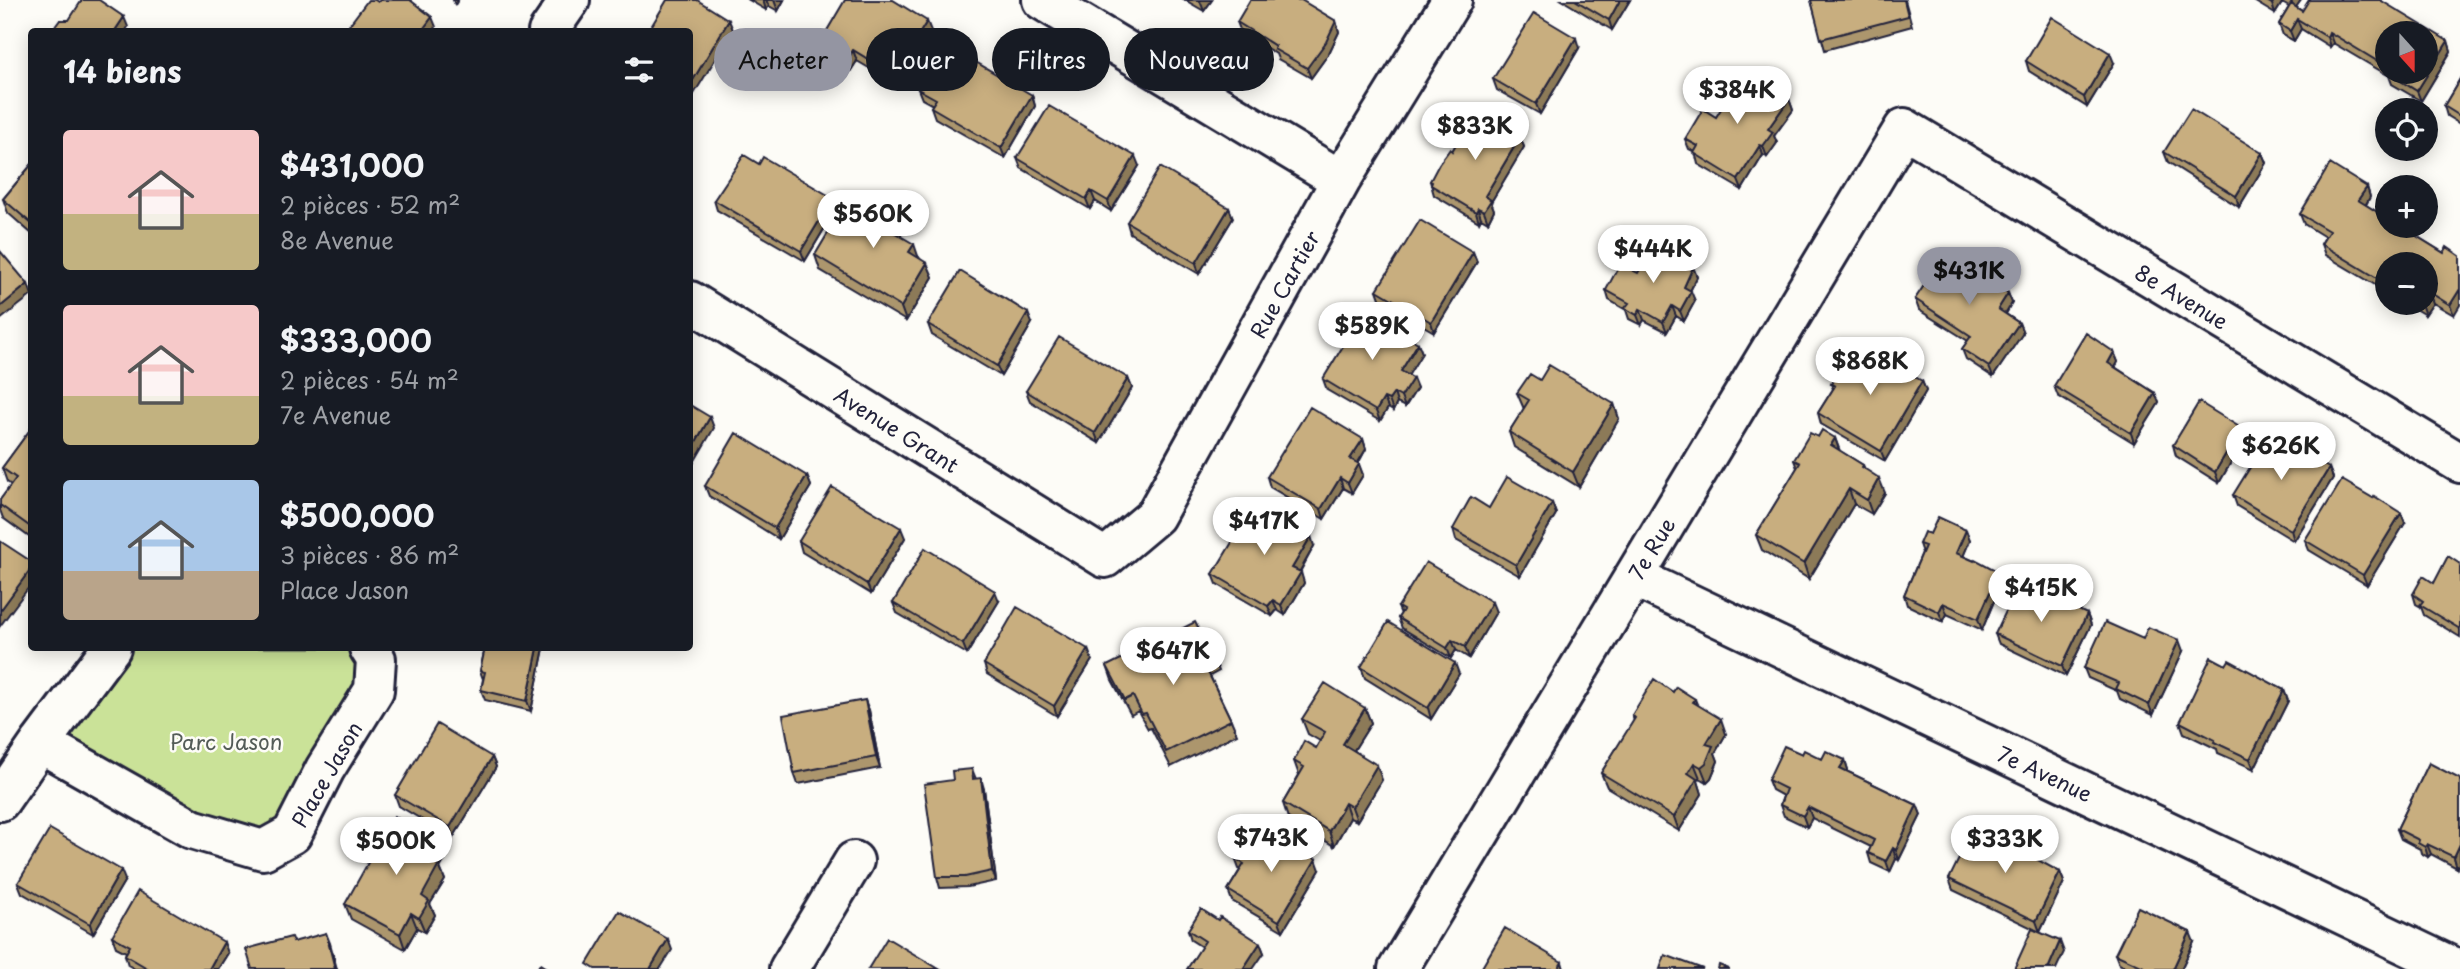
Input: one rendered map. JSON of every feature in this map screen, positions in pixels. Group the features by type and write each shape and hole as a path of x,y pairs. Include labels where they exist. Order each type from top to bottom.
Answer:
{"street":[{"path":"551,28 570,0"},
{"path":"1042,0 1341,180"},
{"name":"Rue Cartier","path":"1105,558 1155,516 1341,180 1452,0"},
{"name":"8e Avenue","path":"1904,128 2460,463"},
{"name":"7e Rue","path":"1398,969 1904,128"},
{"name":"Avenue Grant","path":"693,303 1105,558"},
{"name":"7e Avenue","path":"1634,577 2457,969"},
{"path":"0,801 109,651"},
{"name":"Place Jason","path":"40,743 192,829 263,850 292,834 325,769 374,690 376,659 371,651"},
{"path":"789,969 854,861"}],"green space":[{"name":"Parc Jason","path":"109,651 369,651 376,659 263,850 40,743"}],"building":[{"path":"82,0 99,0 124,17 117,28 54,28 60,20 69,20"},
{"path":"368,0 410,0 432,17 424,28 347,28"},
{"path":"667,0 697,0 729,20 724,28 714,28 714,45 693,80 693,28 650,28"},
{"path":"845,0 893,0 927,21 923,28 866,28 866,58 853,50 852,52 852,28 829,28"},
{"path":"1250,0 1301,0 1336,21 1326,42 1307,68 1274,49 1274,28 1246,28 1237,22"},
{"path":"1575,0 1620,0 1609,20"},
{"path":"1811,0 1904,0 1908,16 1821,39"},
{"path":"2309,0 2380,0 2415,21 2375,21 2375,60 2329,32 2327,37 2297,19 2290,31 2279,24 2291,4 2302,11"},
{"path":"1534,13 1576,38 1536,104 1493,79"},
{"path":"2052,17 2110,53 2084,97 2026,61"},
{"path":"2438,35 2448,41 2438,57"},
{"path":"978,63 992,72 992,91 1025,91 1032,95 1001,148 931,107 936,99 922,91 978,91"},
{"path":"1743,73 1789,99 1768,129 1773,132 1763,146 1760,145 1738,180 1694,153 1698,146 1685,139 1703,109 1716,117"},
{"path":"2460,79 2460,116 2444,106"},
{"path":"2406,84 2421,84 2417,91"},
{"path":"1049,106 1135,156 1108,201 1091,191 1086,199 1017,158"},
{"path":"2191,109 2262,153 2236,196 2164,152"},
{"path":"1475,111 1520,137 1485,196 1491,200 1484,211 1478,208 1476,212 1431,185 1430,181 1450,149 1452,151"},
{"path":"744,155 759,164 763,157 833,198 801,251 714,200"},
{"path":"2330,164 2367,187 2358,200 2375,211 2375,238 2420,238 2444,253 2447,247 2460,256 2460,289 2450,305 2438,298 2438,252 2375,252 2375,277 2321,244 2329,231 2300,214"},
{"path":"1160,167 1229,208 1196,263 1127,222"},
{"path":"28,169 28,221 3,199"},
{"path":"874,192 902,209 890,230 914,244 909,252 927,263 901,307 815,255 846,203 862,213"},
{"path":"1420,220 1473,252 1431,322 1377,290"},
{"path":"1653,245 1693,267 1684,287 1691,291 1680,311 1672,306 1663,322 1640,309 1637,315 1625,308 1629,303 1606,290 1620,264 1638,273"},
{"path":"0,251 28,284 0,307"},
{"path":"1947,251 2008,293 1998,309 2019,323 1989,367 1962,349 1971,336 1915,299"},
{"path":"960,271 1028,313 997,366 928,324"},
{"path":"1365,310 1418,343 1401,371 1413,378 1401,397 1394,393 1389,400 1384,398 1376,411 1323,379"},
{"path":"2086,333 2114,352 2108,363 2155,393 2131,433 2054,386"},
{"path":"1059,337 1128,378 1095,433 1026,391"},
{"path":"1860,344 1922,381 1881,451 1818,413 1835,386 1831,384 1843,360 1848,363"},
{"path":"1549,365 1614,404 1573,472 1509,432 1529,400 1517,393 1530,374 1540,380"},
{"path":"2199,402 2241,428 2215,472 2173,445"},
{"path":"693,407 710,417 693,447"},
{"path":"1310,407 1363,439 1350,459 1359,464 1348,483 1340,478 1321,509 1267,477"},
{"path":"1822,430 1835,438 1831,445 1879,478 1867,500 1849,489 1804,564 1756,535 1800,463 1794,460 1810,433 1818,437"},
{"path":"28,432 28,525 0,505 0,500 16,478 2,468"},
{"path":"736,433 807,476 775,528 705,486"},
{"path":"2270,435 2329,468 2291,530 2233,495"},
{"path":"1507,477 1552,503 1516,565 1453,529 1471,497 1489,508"},
{"path":"2342,480 2401,513 2363,575 2305,540"},
{"path":"832,487 901,528 867,584 799,541"},
{"path":"1255,504 1311,536 1292,568 1301,572 1281,605 1273,600 1268,606 1213,574"},
{"path":"1938,517 1966,530 1956,553 1974,561 1975,559 1999,572 1978,619 1943,603 1939,612 1904,595 1925,546 1919,544 1924,532 1930,534"},
{"path":"0,541 28,559 28,572 0,611"},
{"path":"925,548 995,591 963,644 893,603"},
{"path":"2448,556 2460,564 2460,629 2420,605 2423,601 2413,594 2423,576 2434,583"},
{"path":"1426,562 1492,602 1465,647 1452,640 1447,648 1398,618 1403,610 1398,607"},
{"path":"2020,582 2087,614 2062,666 1995,634"},
{"path":"1017,607 1088,649 1054,706 984,664"},
{"path":"1195,622 1213,657 1203,662 1231,720 1166,752 1146,713 1142,714 1133,696 1125,700 1107,666"},
{"path":"1388,622 1455,663 1428,708 1361,667"},
{"path":"2105,622 2143,639 2148,627 2179,640 2149,705 2116,689 2119,683 2084,668"},
{"path":"484,651 537,651 527,701 481,690 485,672 480,671"},
{"path":"2211,657 2226,665 2229,660 2284,690 2250,759 2180,722"},
{"path":"1654,679 1673,692 1676,687 1695,699 1693,702 1721,719 1706,744 1713,746 1706,763 1701,767 1694,763 1688,773 1697,779 1674,817 1601,773 1635,718 1632,715"},
{"path":"1325,683 1365,708 1343,744 1377,765 1352,807 1345,803 1329,831 1283,803 1304,767 1294,761 1304,741 1316,748 1325,732 1302,719"},
{"path":"865,700 876,757 794,773 783,715"},
{"path":"437,724 492,757 450,827 395,795"},
{"path":"1784,746 1802,754 1804,750 1822,759 1826,751 1845,760 1840,768 1917,805 1896,850 1893,848 1886,861 1868,853 1874,840 1808,807 1803,816 1780,805 1786,789 1768,780"},
{"path":"2429,763 2460,779 2460,844 2454,857 2427,844 2425,847 2418,843 2419,840 2397,829"},
{"path":"972,769 973,779 981,778 992,871 965,877 937,877 924,784 953,780 952,771"},
{"path":"394,816 441,843 430,860 439,865 422,896 429,901 419,918 411,913 400,934 345,904"},
{"path":"50,829 121,870 90,924 18,883"},
{"path":"1266,829 1316,859 1279,921 1228,890 1244,864 1235,858 1245,841 1254,847"},
{"path":"1973,830 2003,846 2005,842 2060,872 2036,921 1949,879"},
{"path":"138,891 224,942 209,969 149,969 125,955 130,946 112,936"},
{"path":"2138,907 2190,932 2173,969 2148,969 2115,954"},
{"path":"1201,909 1218,920 1220,917 1260,943 1243,969 1187,969 1205,941 1188,930"},
{"path":"619,911 668,939 650,969 595,969 587,964"},
{"path":"1505,928 1562,962 1558,969 1481,969"},
{"path":"2032,929 2060,941 2048,969 2014,969"},
{"path":"326,933 335,969 252,969 246,949 291,937 293,942"},
{"path":"887,938 939,969 868,969"},
{"path":"1665,955 1703,969 1660,969"}]}
